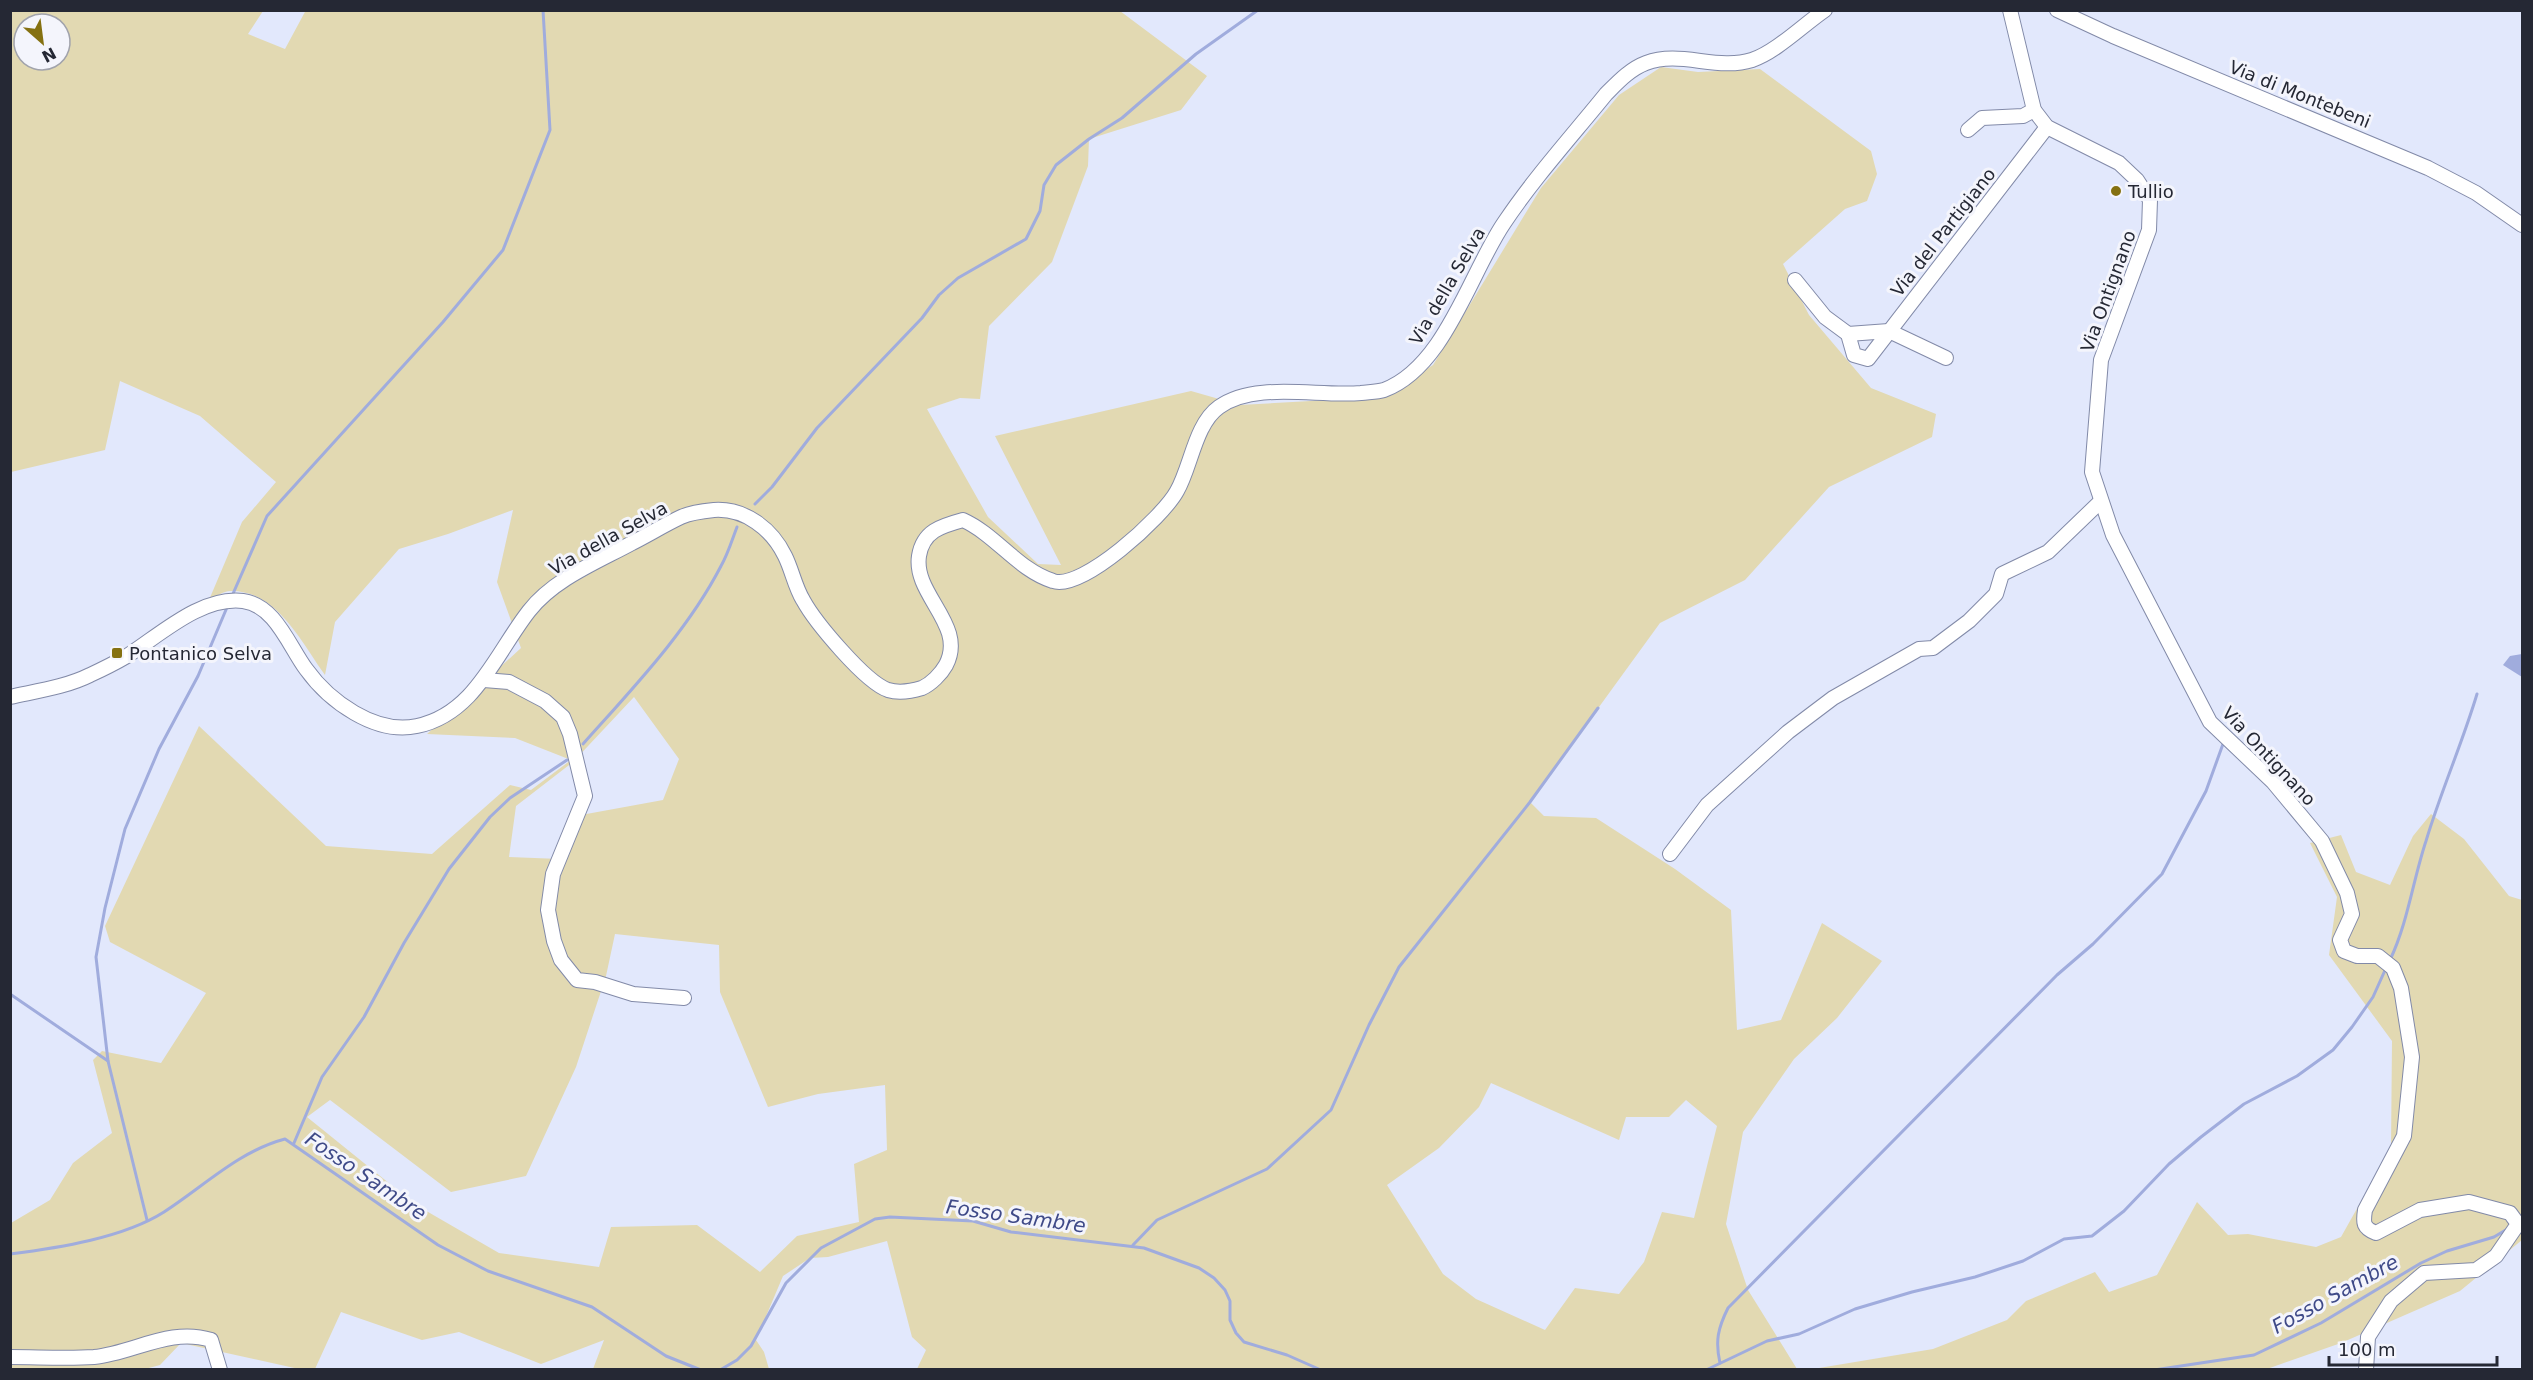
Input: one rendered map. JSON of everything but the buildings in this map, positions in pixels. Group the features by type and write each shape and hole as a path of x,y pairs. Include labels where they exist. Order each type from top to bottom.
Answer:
{"street":[{"name":"Via della Selva","path":"10,697 86,678 121,660 191,614 218,602 241,600 255,603 266,611 308,672 327,693 363,718 390,727 415,727 440,719 474,692 530,610 547,593 578,573 684,516 717,510 737,512 753,519 772,535 785,556 802,599 875,683 889,690 902,692 924,687 941,672 949,659 950,639 946,622 923,586 918,563 921,546 928,534 940,526 963,520 981,528 1036,574 1056,582 1073,580 1093,571 1158,517 1176,494 1184,479 1188,462 1208,416 1235,397 1269,392 1337,395 1382,390 1405,379 1423,361 1445,331 1504,223 1600,102 1624,76 1645,63 1658,60 1712,64 1752,60 1774,48 1825,10"},
{"name":"Via Ontignano","path":"2010,10 2034,110 2048,127 2119,163 2137,180 2150,200 2149,230 2101,360 2092,472 2113,535 2210,723 2273,782 2322,841 2347,894 2352,914 2340,940 2344,951 2357,956 2378,956 2393,968 2401,988 2412,1057 2404,1136 2365,1210 2363,1223 2367,1230 2376,1233 2420,1210 2469,1202 2514,1219 2496,1256 2476,1270 2424,1273 2391,1301 2368,1337 2366,1370"},
{"name":"Via di Montebeni","path":"2057,10 2113,36 2428,168 2476,193 2523,225"},
{"path":"1968,130 1982,118 2023,116 2034,110"},
{"name":"Via del Partigiano","path":"1848,334 1854,355 1868,359 2048,127"},
{"path":"1795,280 1825,316 1848,334 1889,331 1946,358"},
{"path":"1670,854 1707,805 1788,732 1833,698 1919,649 1934,648 1970,621 1995,594 2002,574 2048,552 2101,501"},
{"path":"484,680 509,682 545,702 563,717 570,734 585,796 553,874 548,910 554,941 561,960 577,980 595,982 633,994 684,998"},
{"path":"10,1357 95,1357 176,1336 196,1335 211,1340 220,1370"}],"shaded area":[{"path":"306,10 1120,11 1207,76 1181,110 1089,139 1088,166 1052,262 989,326 980,399 960,398 927,409 988,517 1038,564 1061,565 995,436 1191,391 1240,405 1383,397 1433,365 1541,188 1619,95 1661,67 1698,72 1760,69 1871,151 1877,174 1867,201 1845,209 1783,264 1809,315 1871,388 1936,414 1932,437 1829,487 1745,580 1660,623 1530,802 1544,816 1596,818 1675,869 1731,910 1737,1030 1781,1020 1822,923 1882,961 1837,1018 1794,1059 1743,1132 1726,1224 1748,1290 1797,1369 917,1369 926,1350 912,1337 887,1241 828,1257 810,1258 783,1276 756,1340 764,1352 769,1369 593,1369 604,1340 541,1364 459,1332 422,1340 341,1312 315,1369 299,1369 181,1343 160,1365 145,1369 11,1369 11,1223 50,1200 73,1163 112,1133 93,1060 102,1051 161,1063 206,993 110,942 105,926 199,726 326,846 432,854 510,785 531,790 571,760 515,738 427,734 521,648 497,582 513,510 399,549 335,622 325,675 286,620 261,599 247,593 230,591 209,600 242,522 276,482 200,416 120,381 105,450 11,472 11,11 263,11 248,34 285,49","holes":["634,697 679,759 663,800 581,815 560,859 509,857 516,806 573,762","615,934 719,945 720,992 768,1107 818,1094 885,1085 887,1150 854,1164 859,1222 797,1236 760,1272 697,1225 611,1227 599,1267 499,1253 416,1205 307,1117 330,1100 451,1192 526,1176 576,1067 606,976","1491,1083 1619,1140 1626,1117 1669,1117 1686,1100 1717,1126 1694,1218 1662,1212 1644,1262 1619,1294 1575,1288 1545,1330 1476,1299 1443,1274 1387,1185 1439,1148 1479,1107"]},
{"path":"2431,814 2464,839 2509,896 2522,900 2522,1240 2460,1291 2341,1343 2267,1369 1807,1370 1933,1349 2007,1320 2026,1301 2095,1272 2109,1292 2157,1275 2197,1202 2228,1235 2248,1234 2316,1247 2341,1237 2391,1148 2392,1041 2329,955 2337,897 2310,843 2341,835 2356,872 2390,885 2413,836"}],"water":[{"path":"2522,654 2522,677 2503,665 2510,656"}],"waterway":[{"path":"232,596 267,516 443,322 503,250 550,130 543,10"},
{"path":"755,504 772,487 817,428 922,318 939,295 958,278 1026,239 1040,211 1044,185 1056,165 1089,139 1122,118 1196,54 1258,10"},
{"path":"583,744 658,659 692,614 728,552 737,527"},
{"path":"147,1220 108,1061 96,957 105,908 125,829 159,749 198,676 228,605"},
{"path":"2390,960 2406,916 2432,822 2477,694"},
{"path":"1133,1245 1157,1220 1267,1169 1331,1110 1369,1025 1399,967 1530,802 1598,708"},
{"path":"1720,1363 1718,1335 1728,1308 2057,975 2093,944 2162,874 2206,791 2223,744"},
{"path":"294,1143 322,1077 364,1017 404,943 449,869 490,817 510,798 567,760"},
{"path":"1706,1370 1767,1341 1799,1334 1855,1309 1975,1277 2023,1261 2064,1239 2092,1236 2124,1211 2169,1164 2201,1137 2244,1104 2297,1076 2333,1050 2373,997 2386,968"},
{"path":"10,994 108,1061"},
{"name":"Fosso Sambre","path":"10,1254 69,1245 129,1229 164,1212 252,1152 285,1139 438,1245 488,1271 592,1307 666,1356 701,1370"},
{"name":"Fosso Sambre","path":"720,1370 737,1360 751,1346 786,1283 821,1248 875,1219 890,1217 973,1221 1011,1232 1144,1248 1199,1268 1214,1278 1225,1290 1230,1301 1230,1320 1236,1333 1244,1342 1287,1355 1321,1370"},
{"name":"Fosso Sambre","path":"2154,1370 2254,1355 2321,1323 2421,1263 2447,1251 2494,1237 2509,1228"}],"place":[{"name":"Tullio","path":"2116,191"},
{"name":"Pontanico Selva","path":"117,653"}]}
